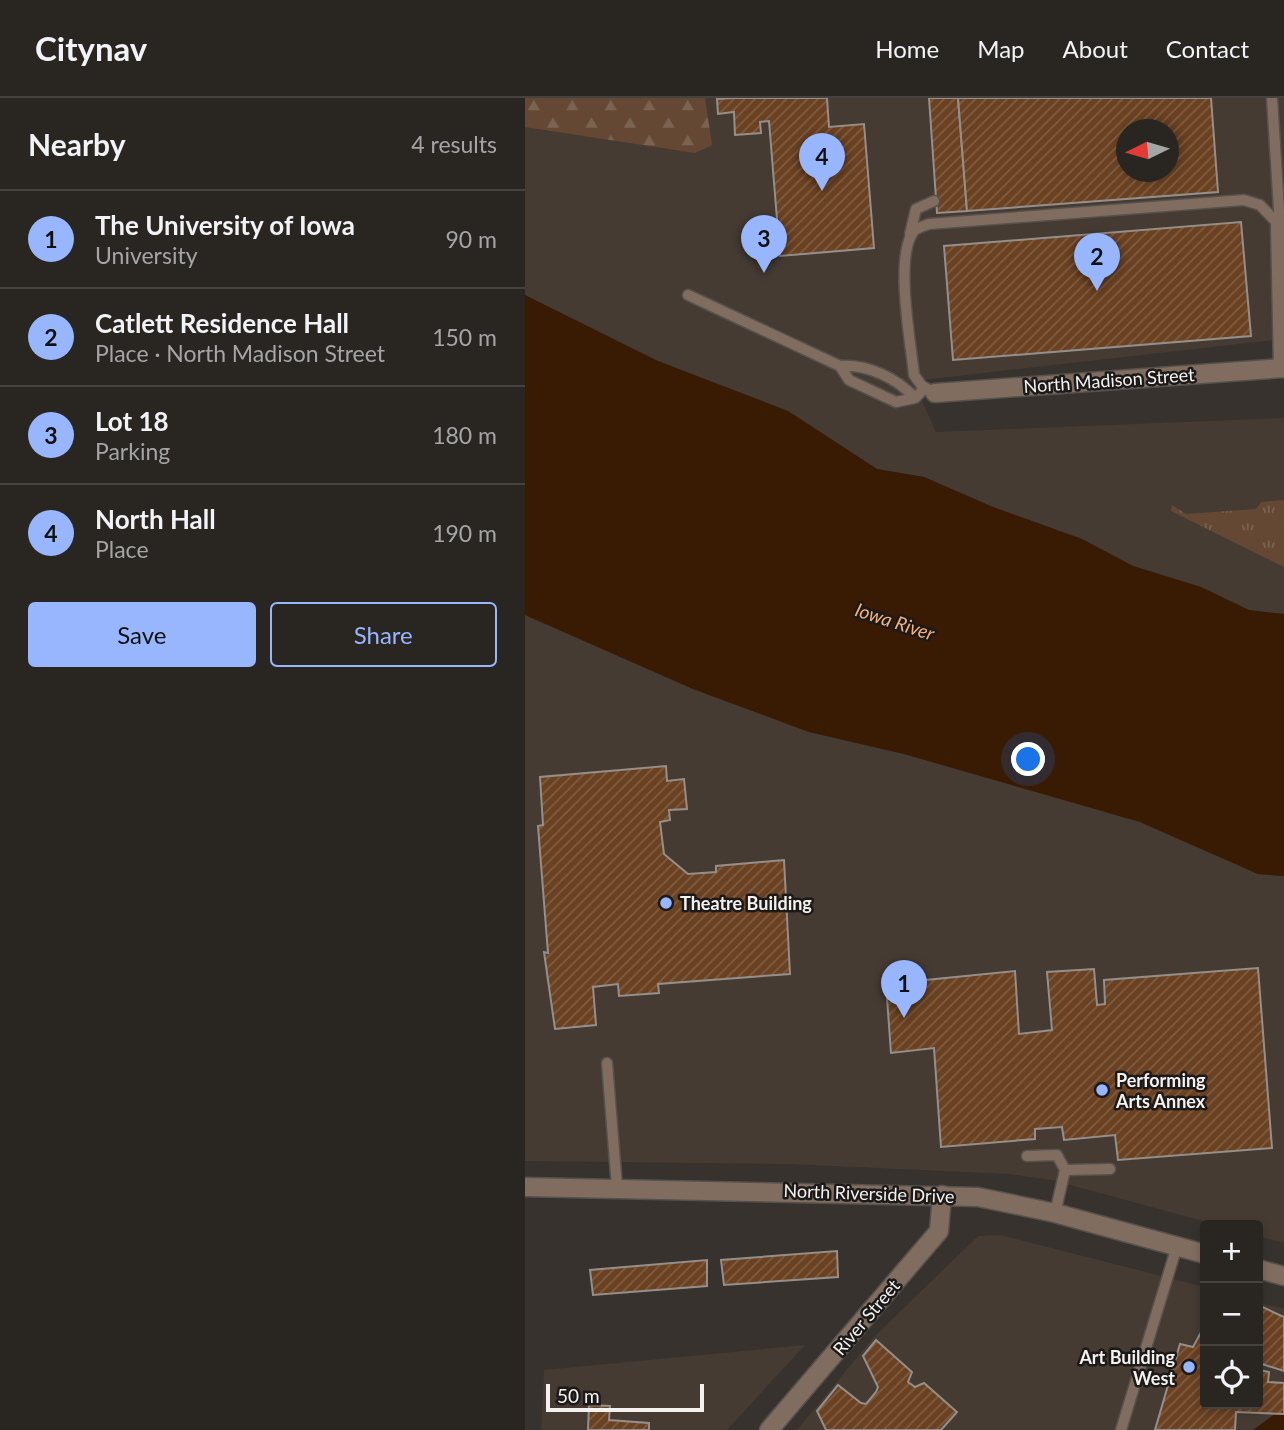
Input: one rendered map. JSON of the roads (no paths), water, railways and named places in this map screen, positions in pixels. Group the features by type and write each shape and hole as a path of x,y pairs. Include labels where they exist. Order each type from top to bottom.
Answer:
{"street":[{"path":"1280,226 1283,368"},
{"name":"North Madison Street","path":"930,391 1283,368"},
{"name":"North Riverside Drive","path":"525,1187 978,1197 1055,1213 1200,1253"},
{"name":"River Street","path":"769,1430 939,1231 941,1195"},
{"path":"1263,1270 1284,1276"}],"lane":[{"path":"1272,98 1280,226"},
{"path":"907,244 915,230 929,224 1239,200 1260,205 1280,226"},
{"path":"840,366 849,380 896,402 930,391 914,375 905,280 907,244 916,209 934,201"},
{"path":"688,295 840,366 856,365 901,383 915,398"},
{"path":"607,1063 617,1187"},
{"path":"1027,1156 1057,1155 1065,1170 1055,1213"},
{"path":"1065,1170 1110,1169"},
{"path":"1121,1430 1177,1246"}],"water":[{"name":"Iowa River","path":"525,295 658,361 788,411 877,469 924,477 993,507 1082,539 1133,566 1201,587 1249,610 1284,614 1284,876 1258,874 1140,822 904,754 809,732 693,689 525,615"},
{"path":"1284,1407 1284,1430 1253,1430"}],"place":[{"name":"North Hall","path":"822,191"},
{"name":"Lot 18","path":"764,273"},
{"name":"Catlett Residence Hall","path":"1097,291"},
{"name":"Theatre Building","path":"666,903"},
{"name":"The University of Iowa","path":"904,1018"},
{"name":"Performing Arts Annex","path":"1102,1090"},
{"name":"Art Building West","path":"1189,1367"}]}
